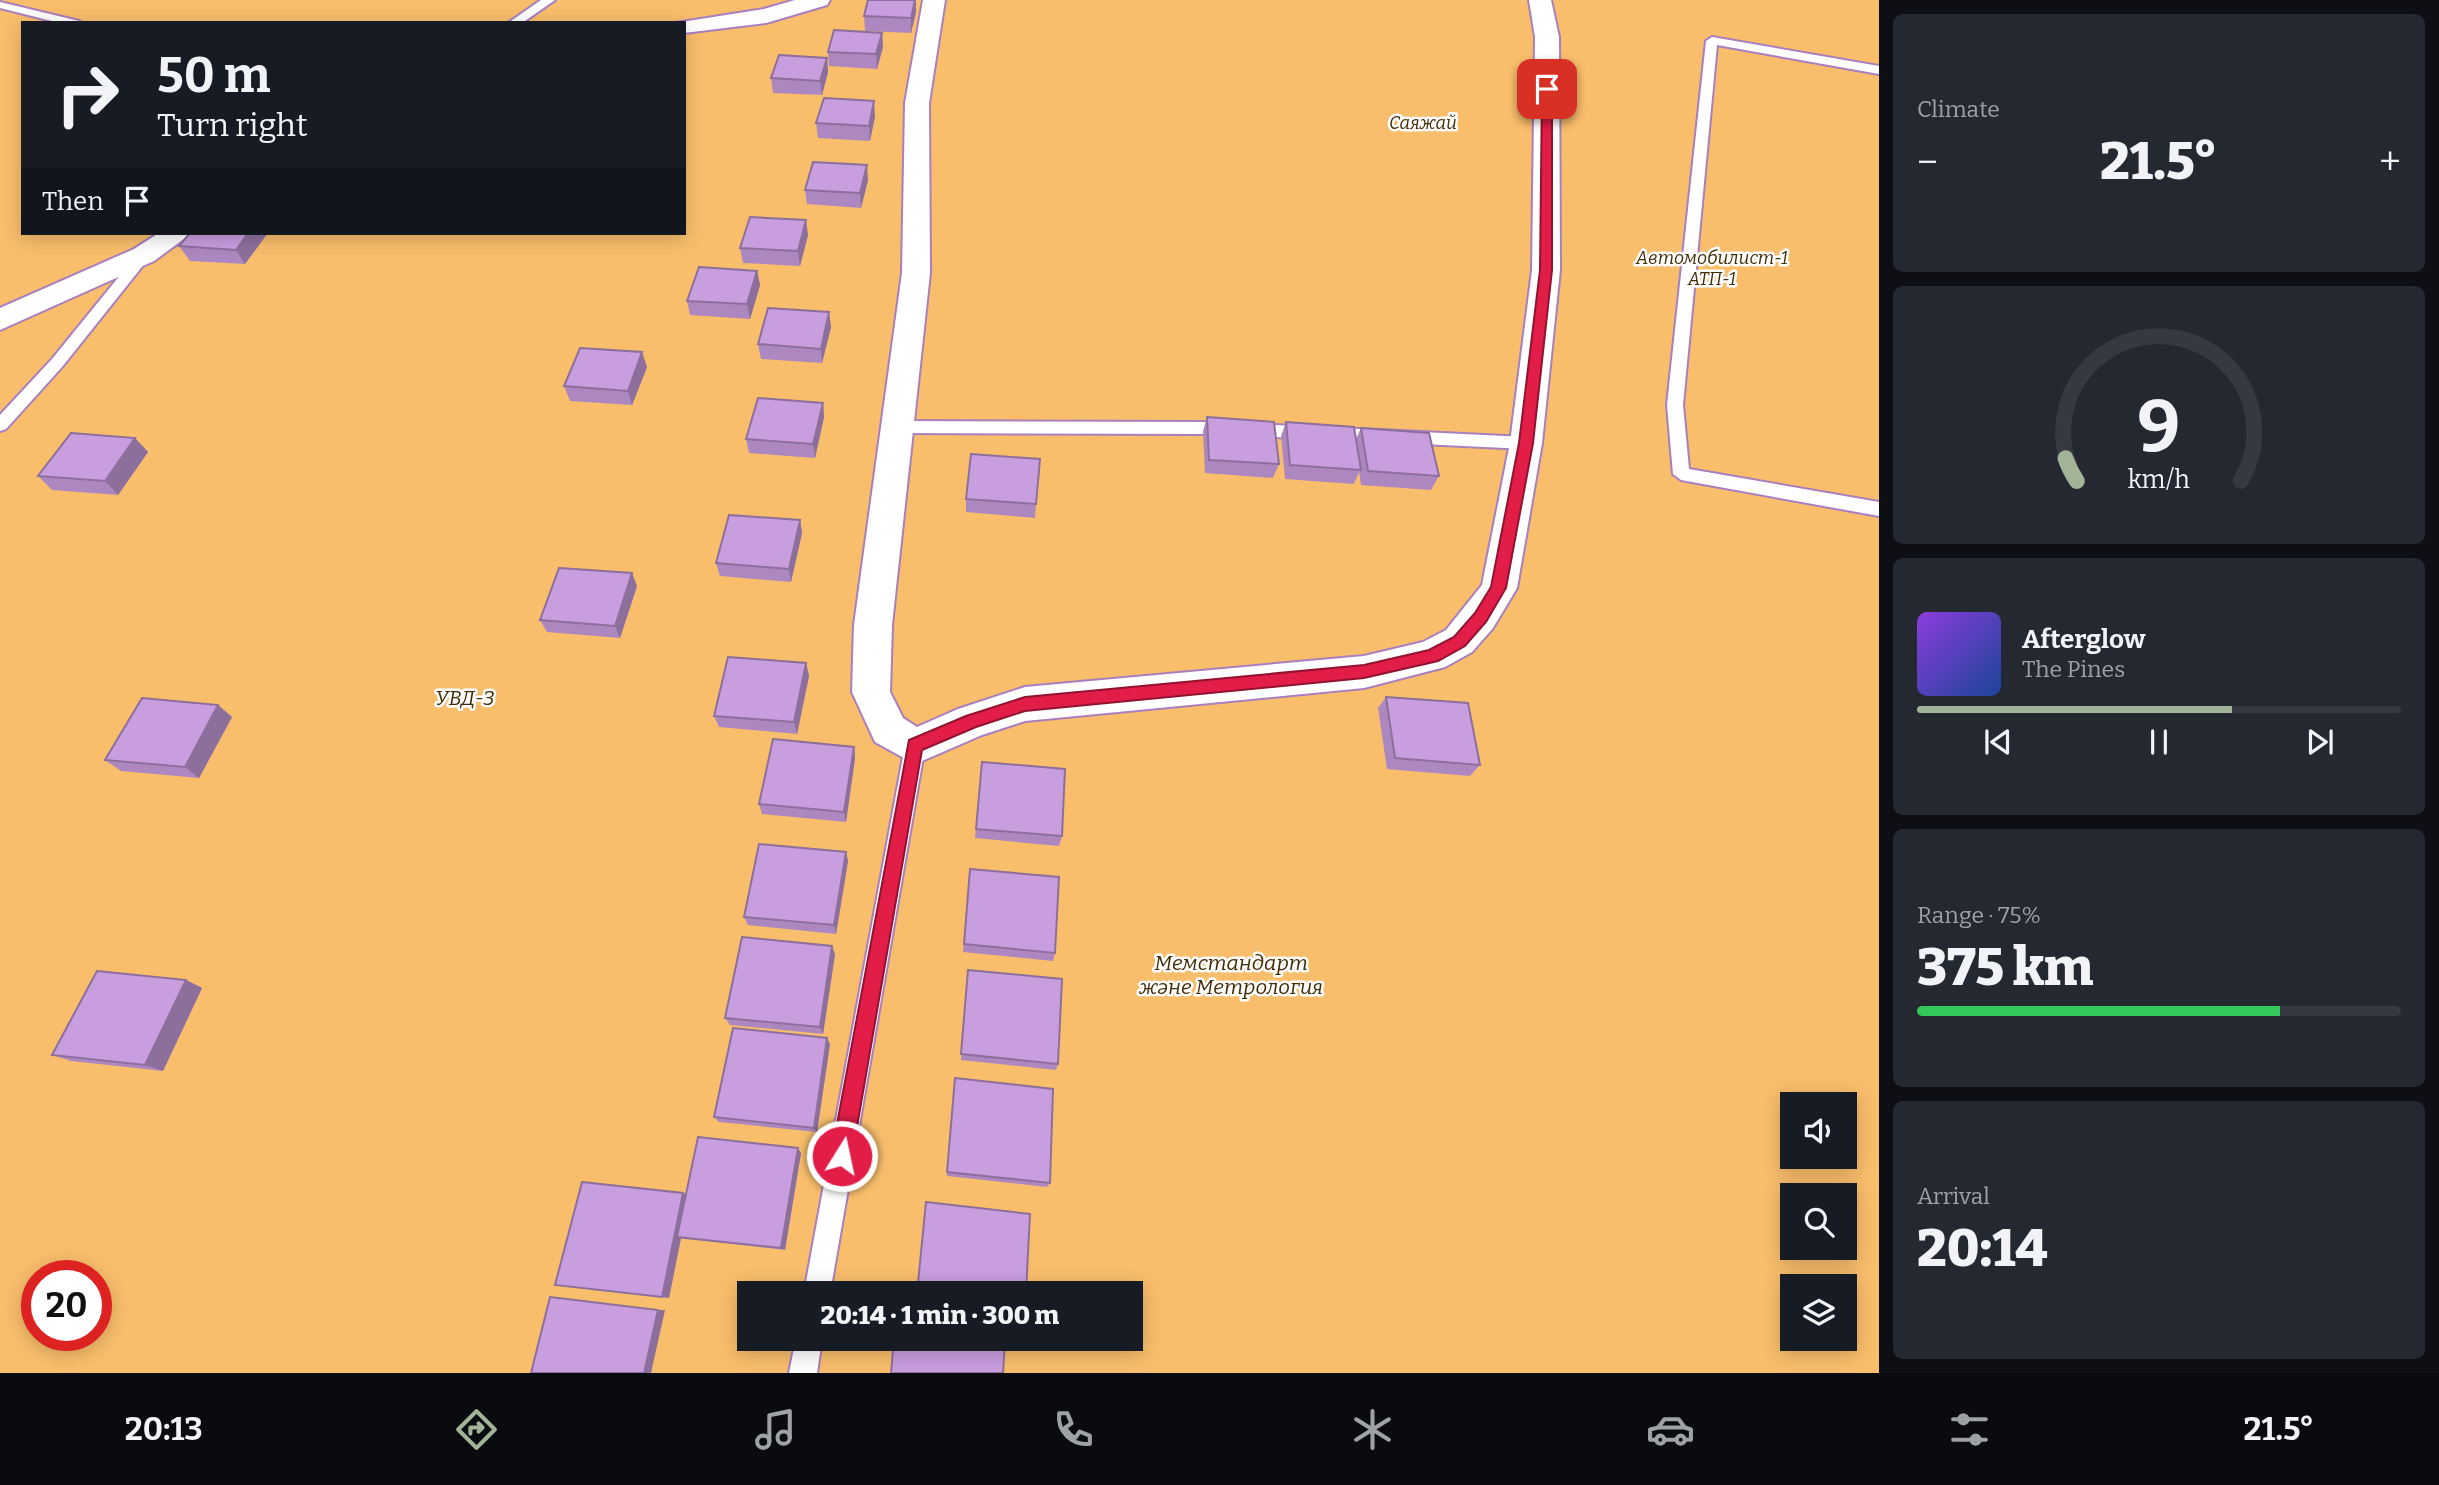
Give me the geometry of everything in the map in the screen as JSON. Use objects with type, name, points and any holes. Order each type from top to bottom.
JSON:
[{"type":"street","points":[[686,26],[766,16],[819,0]]},
{"type":"street","points":[[934,0],[917,103],[916,273],[873,625],[871,692],[889,730],[915,746],[972,721],[1025,704],[1364,672],[1433,656],[1459,641],[1480,617],[1499,588],[1526,443],[1546,270],[1547,37],[1540,0]]},
{"type":"street","points":[[0,320],[144,256],[175,235]]},
{"type":"lane","points":[[517,21],[549,0]]},
{"type":"lane","points":[[0,5],[67,21]]},
{"type":"lane","points":[[1879,70],[1712,41],[1675,405],[1681,474],[1879,509]]},
{"type":"lane","points":[[0,425],[57,363],[144,256]]},
{"type":"lane","points":[[898,427],[1211,428],[1526,443]]},
{"type":"lane","points":[[819,1281],[915,746]]},
{"type":"lane","points":[[803,1373],[807,1351]]},
{"type":"green space","points":[[0,0],[1879,0],[1879,1373],[0,1373]]},
{"type":"building","points":[[868,0],[915,0],[911,18],[864,16]]},
{"type":"building","points":[[834,30],[882,33],[876,54],[828,52]]},
{"type":"building","points":[[779,55],[827,58],[820,81],[771,78]]},
{"type":"building","points":[[824,98],[874,101],[869,126],[816,123]]},
{"type":"building","points":[[813,162],[867,165],[860,193],[805,190]]},
{"type":"building","points":[[750,217],[806,220],[798,251],[740,248]]},
{"type":"building","points":[[188,235],[247,235],[236,250],[179,246]]},
{"type":"building","points":[[699,267],[757,271],[747,304],[687,301]]},
{"type":"building","points":[[768,308],[829,312],[821,349],[758,344]]},
{"type":"building","points":[[580,348],[642,352],[628,391],[564,386]]},
{"type":"building","points":[[758,398],[823,403],[813,444],[746,439]]},
{"type":"building","points":[[1207,417],[1274,422],[1279,464],[1209,460]]},
{"type":"building","points":[[1286,422],[1354,427],[1361,470],[1290,465]]},
{"type":"building","points":[[1361,428],[1429,433],[1439,476],[1368,471]]},
{"type":"building","points":[[71,433],[135,438],[105,481],[38,476]]},
{"type":"building","points":[[971,454],[1040,459],[1036,504],[966,499]]},
{"type":"building","points":[[729,515],[800,520],[789,569],[716,563]]},
{"type":"building","points":[[559,568],[632,573],[615,626],[540,620]]},
{"type":"building","points":[[728,657],[806,663],[794,722],[714,716]]},
{"type":"building","points":[[1386,697],[1468,703],[1480,765],[1395,758]]},
{"type":"building","points":[[142,698],[218,705],[185,767],[105,760]]},
{"type":"building","points":[[773,739],[854,747],[844,812],[759,804]]},
{"type":"building","points":[[982,762],[1065,769],[1062,836],[976,829]]},
{"type":"building","points":[[759,844],[846,852],[834,925],[744,917]]},
{"type":"building","points":[[970,869],[1059,877],[1055,953],[964,944]]},
{"type":"building","points":[[742,937],[832,946],[820,1027],[725,1018]]},
{"type":"building","points":[[968,970],[1062,979],[1058,1064],[961,1054]]},
{"type":"building","points":[[97,971],[186,980],[145,1065],[52,1055]]},
{"type":"building","points":[[733,1028],[827,1038],[814,1128],[714,1117]]},
{"type":"building","points":[[955,1078],[1053,1089],[1050,1183],[947,1172]]},
{"type":"building","points":[[698,1137],[798,1148],[781,1248],[677,1237]]},
{"type":"building","points":[[582,1182],[683,1193],[662,1297],[555,1285]]},
{"type":"building","points":[[926,1202],[1030,1214],[1027,1281],[918,1281]]},
{"type":"building","points":[[550,1297],[658,1310],[644,1373],[531,1373]]},
{"type":"building","points":[[893,1351],[1004,1351],[1003,1373],[891,1373]]},
{"type":"route","points":[[842,1156],[915,746],[972,721],[1025,704],[1282,682],[1364,672],[1433,656],[1459,641],[1480,617],[1499,588],[1526,443],[1546,270],[1547,89]]},
{"type":"park label","name":"Саяжай","points":[[1423,123]]},
{"type":"park label","name":"Автомобилист-1 АТП-1","points":[[1712,268]]},
{"type":"park label","name":"УВД-3","points":[[465,698]]},
{"type":"park label","name":"Мемстандарт және Метрология","points":[[1231,975]]}]
